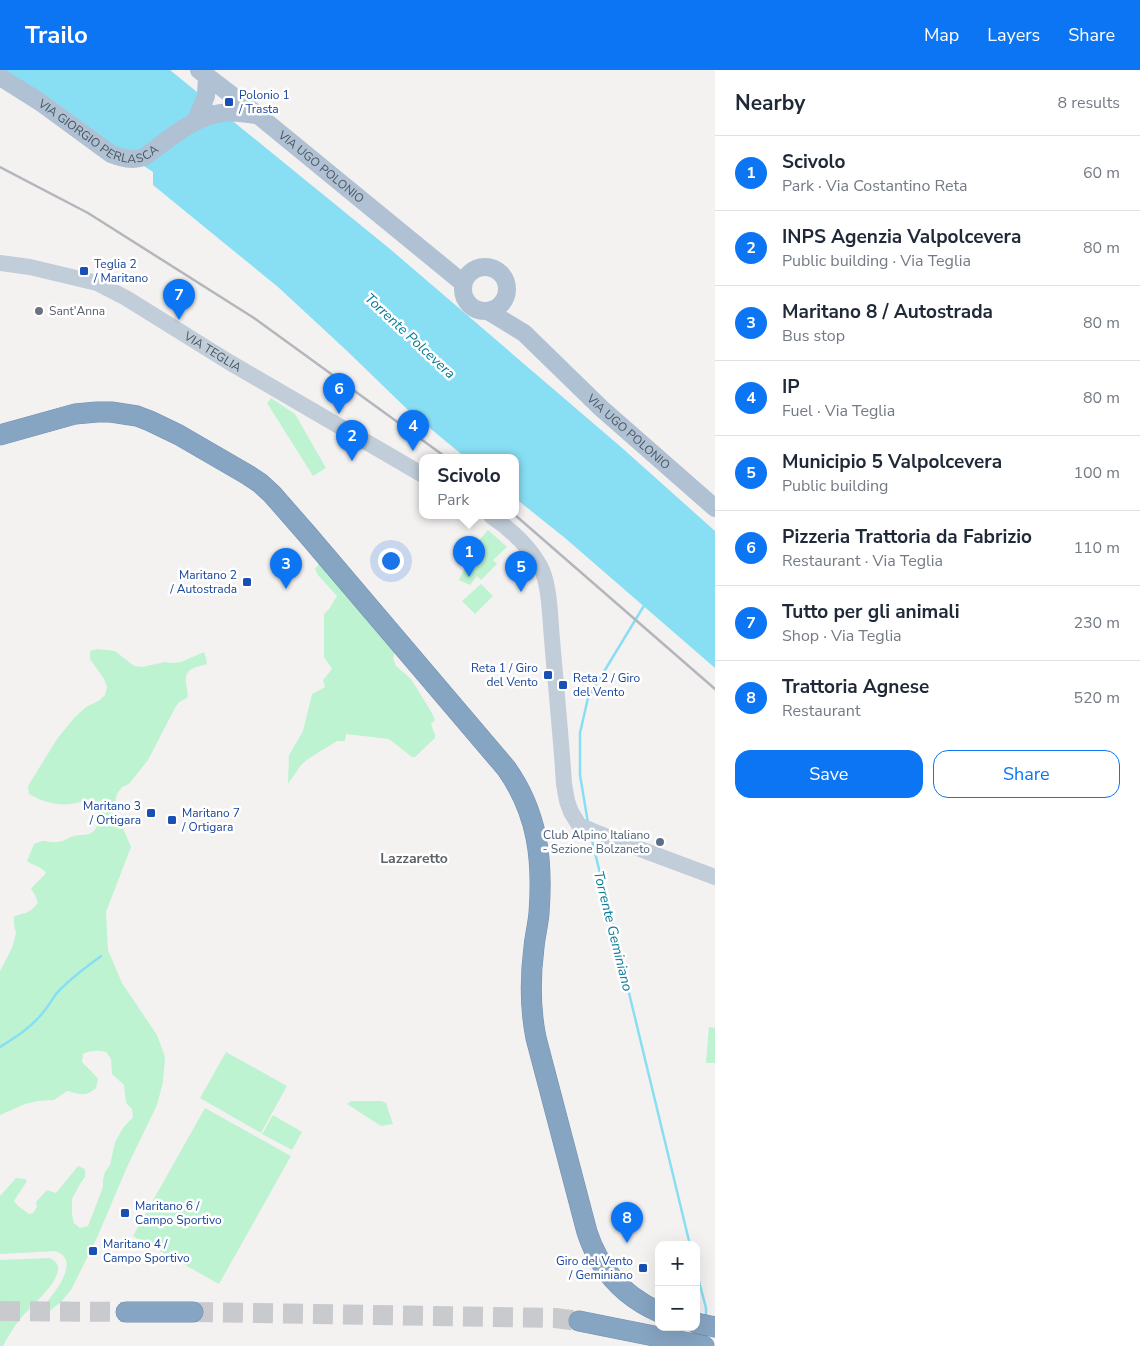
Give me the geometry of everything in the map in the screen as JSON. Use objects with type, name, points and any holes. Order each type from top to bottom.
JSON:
[{"type":"highway","points":[[0,435],[63,416],[86,412],[111,412],[137,416],[179,435],[254,479],[272,494],[330,560],[506,768],[524,796],[536,833],[540,872],[539,914],[530,998],[532,1018],[587,1232],[603,1267],[630,1294],[655,1310]]},
{"type":"highway","points":[[126,1312],[193,1312]]},
{"type":"highway","points":[[579,1321],[704,1346]]},
{"type":"highway","points":[[700,1324],[715,1327]]},
{"type":"main road","name":"VIA GIORGIO PERLASCA","points":[[0,77],[40,102],[111,154],[122,158],[136,160],[144,157],[196,120],[222,112],[258,116]]},
{"type":"main road","name":"VIA UGO POLONIO","points":[[205,77],[258,116],[441,266],[467,277]]},
{"type":"main road","points":[[196,120],[206,96],[205,77]]},
{"type":"main road","name":"VIA TEGLIA","points":[[0,263],[35,268],[104,286],[229,362],[419,473]]},
{"type":"main road","name":"VIA UGO POLONIO","points":[[524,333],[505,297],[507,290],[503,276],[492,267],[477,267],[467,277],[462,290],[468,304],[474,308],[488,311],[524,333],[601,408],[715,508]]},
{"type":"main road","points":[[488,311],[501,304],[505,297]]},
{"type":"main road","points":[[495,519],[523,544],[542,569],[545,578],[567,801],[577,824],[715,877]]},
{"type":"green space","points":[[271,398],[295,414],[326,468],[313,476],[267,403]]},
{"type":"green space","points":[[488,530],[507,547],[493,560],[497,564],[481,580],[477,576],[470,585],[459,580],[465,568],[460,563]]},
{"type":"green space","points":[[322,560],[396,650],[393,658],[396,666],[411,679],[432,713],[435,720],[431,724],[435,738],[415,757],[412,757],[389,739],[346,734],[345,741],[337,741],[301,765],[288,784],[289,755],[303,731],[312,694],[325,687],[323,680],[332,669],[324,657],[324,614],[337,596],[315,569]]},
{"type":"green space","points":[[481,584],[493,596],[475,614],[462,601]]},
{"type":"green space","points":[[98,649],[115,651],[134,666],[142,667],[165,662],[181,662],[204,652],[207,664],[196,667],[187,673],[187,698],[179,702],[148,760],[129,784],[122,787],[117,794],[115,802],[115,810],[131,847],[106,912],[108,950],[122,983],[157,1035],[165,1057],[163,1082],[157,1105],[127,1167],[96,1240],[71,1290],[61,1302],[43,1316],[38,1313],[62,1280],[67,1263],[63,1256],[55,1251],[0,1254],[0,1196],[16,1178],[25,1179],[27,1181],[14,1201],[29,1214],[33,1213],[37,1207],[36,1202],[47,1190],[56,1193],[78,1166],[85,1169],[85,1177],[72,1199],[72,1215],[74,1223],[80,1228],[88,1226],[103,1187],[103,1179],[110,1165],[115,1142],[123,1128],[133,1117],[132,1109],[126,1103],[124,1085],[112,1074],[111,1059],[106,1052],[97,1051],[83,1054],[82,1062],[98,1079],[96,1088],[92,1091],[82,1094],[67,1091],[54,1100],[25,1104],[0,1115],[0,971],[12,948],[16,933],[14,917],[29,912],[38,903],[31,889],[46,873],[27,861],[34,844],[43,841],[59,842],[73,836],[89,834],[96,828],[98,820],[98,804],[92,798],[70,804],[52,803],[29,794],[28,786],[57,739],[74,718],[86,707],[100,700],[105,695],[107,687],[104,679],[90,659],[90,651]]},
{"type":"green space","points":[[709,1027],[715,1028],[715,1063],[706,1063]]},
{"type":"green space","points":[[226,1052],[287,1086],[261,1133],[200,1098]]},
{"type":"green space","points":[[351,1101],[381,1101],[386,1103],[393,1124],[381,1126],[347,1104]]},
{"type":"green space","points":[[205,1108],[291,1156],[219,1284],[133,1236]]},
{"type":"green space","points":[[273,1115],[302,1132],[292,1150],[262,1134]]},
{"type":"green space","points":[[50,1258],[58,1266],[56,1277],[17,1323],[3,1346],[0,1346],[0,1260]]},
{"type":"water","name":"Torrente Polcevera","points":[[3,70],[170,70],[390,249],[621,447],[715,531],[715,668],[565,538],[519,501],[519,454],[461,454],[408,410],[278,287],[153,185],[153,172],[113,146],[59,105]]},
{"type":"waterway","name":"Torrente Geminiano","points":[[588,823],[580,775],[580,733],[588,698],[645,604]]},
{"type":"waterway","name":"Torrente Geminiano","points":[[591,836],[689,1241]]},
{"type":"waterway","points":[[0,1047],[31,1025],[61,989],[101,956]]},
{"type":"waterway","name":"Torrente Geminiano","points":[[700,1285],[706,1308],[706,1317]]},
{"type":"tunnel","points":[[0,1311],[126,1312]]},
{"type":"tunnel","points":[[193,1312],[555,1318],[579,1321]]},
{"type":"railway","points":[[0,167],[88,213],[254,318],[441,454]]},
{"type":"railway","points":[[519,518],[715,689]]},
{"type":"place","name":"Polonio 1 / Trasta","points":[[229,102]]},
{"type":"place","name":"Teglia 2 / Maritano","points":[[84,271]]},
{"type":"place","name":"Sant'Anna","points":[[39,311]]},
{"type":"place","name":"Tutto per gli animali","points":[[179,320]]},
{"type":"place","name":"Pizzeria Trattoria da Fabrizio","points":[[339,414]]},
{"type":"place","name":"IP","points":[[413,451]]},
{"type":"place","name":"INPS Agenzia Valpolcevera","points":[[352,461]]},
{"type":"place","name":"Scivolo","points":[[469,577]]},
{"type":"place","name":"Maritano 2 / Autostrada","points":[[247,582]]},
{"type":"place","name":"Maritano 8 / Autostrada","points":[[286,589]]},
{"type":"place","name":"Municipio 5 Valpolcevera","points":[[521,592]]},
{"type":"place","name":"Reta 1 / Giro del Vento","points":[[548,675]]},
{"type":"place","name":"Reta 2 / Giro del Vento","points":[[563,685]]},
{"type":"place","name":"Maritano 3 / Ortigara","points":[[151,813]]},
{"type":"place","name":"Maritano 7 / Ortigara","points":[[172,820]]},
{"type":"place","name":"Club Alpino Italiano - Sezione Bolzaneto","points":[[660,842]]},
{"type":"place","name":"Maritano 6 / Campo Sportivo","points":[[125,1213]]},
{"type":"place","name":"Trattoria Agnese","points":[[627,1243]]},
{"type":"place","name":"Maritano 4 / Campo Sportivo","points":[[93,1251]]},
{"type":"place","name":"Giro del Vento / Geminiano","points":[[643,1268]]},
{"type":"district","name":"Lazzaretto","points":[[414,858]]}]
